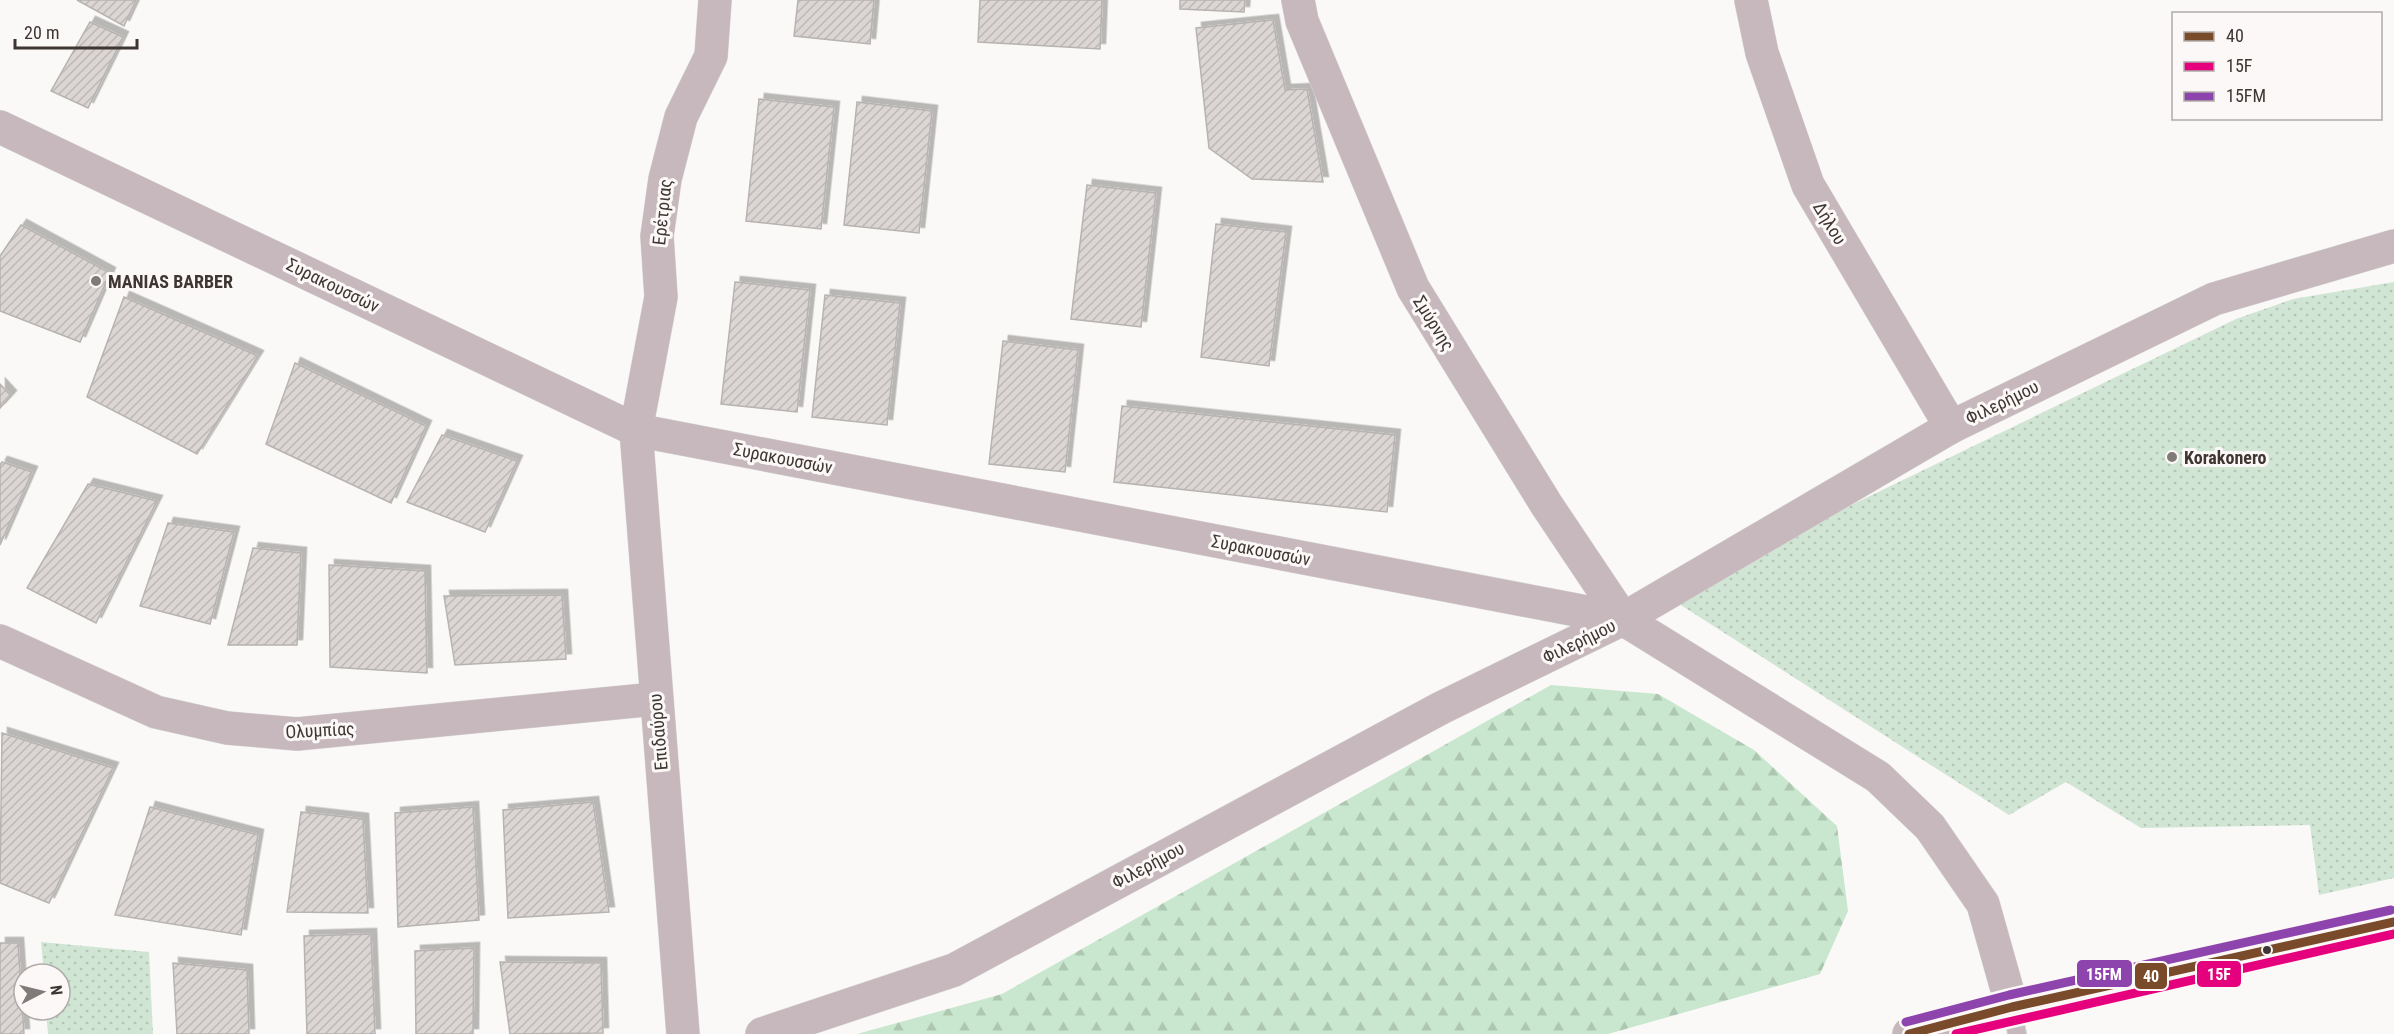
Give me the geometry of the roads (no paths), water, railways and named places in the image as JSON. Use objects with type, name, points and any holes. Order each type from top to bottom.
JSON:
[{"type":"main road","points":[[1909,1034],[2014,1021],[2394,922]]},
{"type":"street","name":"Ερέτριας","points":[[636,430],[661,297],[657,236],[665,179],[681,117],[711,56],[715,0]]},
{"type":"street","name":"Σμύρνης","points":[[1298,0],[1302,21],[1413,288],[1546,504],[1623,619]]},
{"type":"street","name":"Δήλου","points":[[1751,0],[1761,53],[1808,185],[1951,427]]},
{"type":"street","name":"Συρακουσσών","points":[[0,126],[636,430],[1623,619]]},
{"type":"street","name":"Φιλερήμου","points":[[762,1034],[954,970],[1441,708],[1623,619],[1951,427],[2214,299],[2394,246]]},
{"type":"street","name":"Επιδαύρου","points":[[636,430],[655,699],[683,1034]]},
{"type":"street","points":[[1623,619],[1878,777],[1930,827],[1983,904],[2014,1021]]},
{"type":"street","name":"Ολυμπίας","points":[[0,641],[156,712],[227,728],[297,734],[655,699]]},
{"type":"place","name":"MANIAS BARBER","points":[[96,281]]},
{"type":"place","name":"Korakonero","points":[[2172,457]]}]
